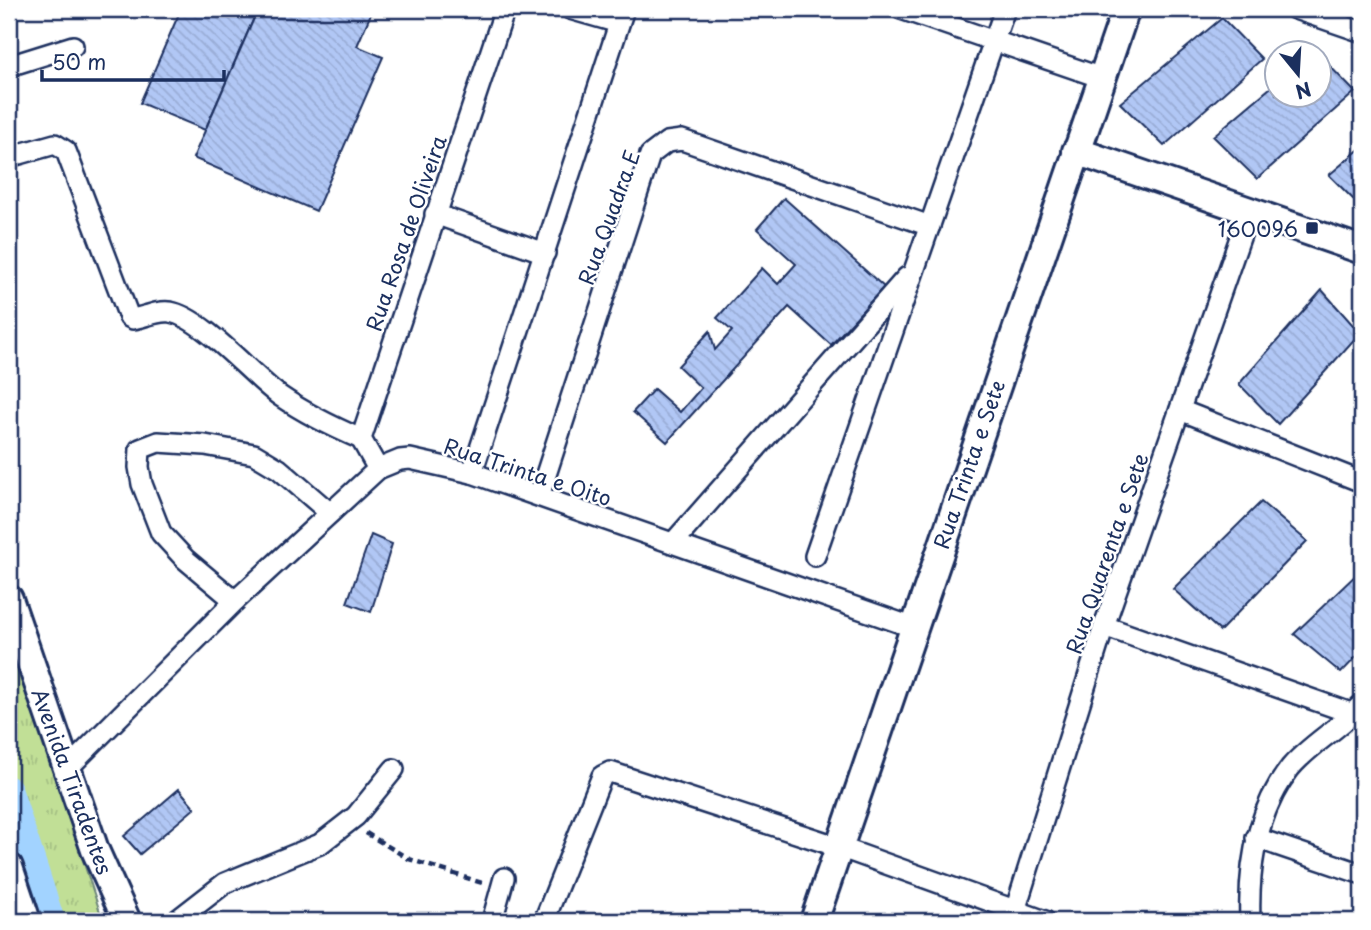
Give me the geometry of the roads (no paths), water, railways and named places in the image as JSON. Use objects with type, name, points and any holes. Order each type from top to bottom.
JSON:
[{"type":"street","name":"Rua Rosa de Oliveira","points":[[361,439],[505,9]]},
{"type":"street","points":[[472,473],[621,16],[570,9]]},
{"type":"street","points":[[902,9],[1102,78]]},
{"type":"street","points":[[815,556],[1005,9]]},
{"type":"street","name":"Rua Trinta e Sete","points":[[814,921],[912,627],[1126,9]]},
{"type":"street","points":[[1295,9],[1362,32]]},
{"type":"street","points":[[9,66],[73,46]]},
{"type":"street","name":"Rua Quadra E","points":[[539,496],[650,155],[657,147],[682,140],[930,226]]},
{"type":"street","points":[[9,157],[55,144],[66,151],[123,308],[133,319],[170,312],[182,316],[228,349],[278,395],[325,423],[361,439],[378,469]]},
{"type":"street","points":[[1076,151],[1362,250]]},
{"type":"street","name":"Rua Quarenta e Sete","points":[[1015,911],[1104,626],[1249,212]]},
{"type":"street","points":[[435,214],[545,253]]},
{"type":"street","points":[[673,543],[914,268]]},
{"type":"street","points":[[1180,410],[1362,482]]},
{"type":"street","points":[[235,601],[185,559],[160,533],[142,484],[140,449],[158,442],[205,444],[254,453],[279,469],[330,513]]},
{"type":"street","name":"Rua Trinta e Oito","points":[[67,769],[235,601],[378,469],[400,460],[410,459],[472,473],[912,627]]},
{"type":"street","name":"Avenida Tiradentes","points":[[9,599],[95,850],[127,921]]},
{"type":"street","points":[[1104,626],[1359,712]]},
{"type":"street","points":[[1250,921],[1249,882],[1256,838],[1272,799],[1291,767],[1359,712]]},
{"type":"street","points":[[176,921],[225,883],[299,855],[320,844],[346,824],[394,769]]},
{"type":"street","points":[[544,921],[606,772],[839,847],[1045,921]]},
{"type":"street","points":[[1256,838],[1362,874]]},
{"type":"street","points":[[9,867],[27,921]]},
{"type":"street","points":[[492,921],[502,883]]},
{"type":"waterway","points":[[9,789],[52,921]]},
{"type":"place","name":"160096","points":[[1312,228]]}]
